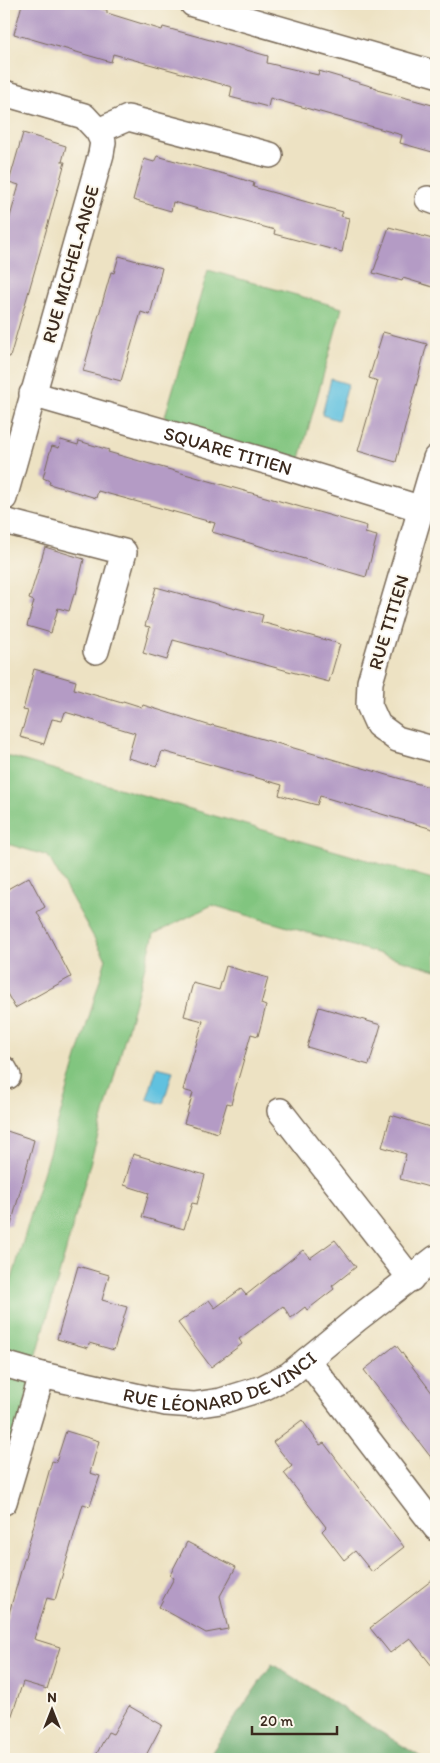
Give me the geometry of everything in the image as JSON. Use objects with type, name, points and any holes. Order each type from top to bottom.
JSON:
[{"type":"street","points":[[193,4],[436,74]]},
{"type":"street","points":[[4,93],[84,116],[98,131],[128,118],[270,155]]},
{"type":"street","name":"RUE MICHEL-ANGE","points":[[4,498],[8,462],[32,394],[101,154],[103,142],[98,131]]},
{"type":"street","name":"SQUARE TITIEN","points":[[32,394],[276,464],[422,509]]},
{"type":"street","name":"RUE TITIEN","points":[[436,458],[370,682],[369,705],[378,725],[397,739],[436,750]]},
{"type":"street","points":[[4,521],[124,552],[96,651]]},
{"type":"street","points":[[280,1111],[411,1279]]},
{"type":"street","name":"RUE LÉONARD DE VINCI","points":[[4,1364],[42,1375],[166,1403],[194,1405],[220,1401],[263,1388],[289,1375],[436,1258]]},
{"type":"street","points":[[307,1360],[436,1528]]},
{"type":"street","points":[[4,1502],[42,1375]]},
{"type":"green space","points":[[208,270],[342,308],[299,462],[163,423]]},
{"type":"green space","points":[[4,755],[436,880],[436,970],[212,905],[154,934],[32,1372],[4,1502],[4,1306],[106,959],[48,856],[4,843]]},
{"type":"green space","points":[[272,1664],[424,1759],[207,1759]]},
{"type":"water","points":[[331,379],[348,384],[338,420],[322,415]]},
{"type":"water","points":[[157,1067],[173,1071],[163,1104],[147,1099]]},
{"type":"building","points":[[22,4],[85,4],[162,30],[163,27],[268,56],[267,63],[318,75],[319,71],[377,88],[377,90],[436,106],[436,153],[400,143],[402,135],[270,98],[268,107],[230,97],[232,87],[113,54],[111,62],[14,34]]},
{"type":"building","points":[[23,133],[66,146],[62,162],[65,162],[10,357],[4,356],[4,238],[19,185],[9,182]]},
{"type":"building","points":[[157,156],[235,177],[254,183],[253,187],[343,212],[341,216],[349,218],[342,252],[274,234],[275,230],[173,202],[171,211],[133,200],[144,159],[154,162]]},
{"type":"building","points":[[389,227],[436,240],[436,288],[403,278],[402,281],[373,273]]},
{"type":"building","points":[[119,256],[162,268],[150,315],[141,312],[121,381],[83,371],[111,272],[114,273]]},
{"type":"building","points":[[383,332],[427,344],[396,462],[358,451],[378,381],[369,378]]},
{"type":"building","points":[[61,440],[78,445],[79,441],[109,450],[108,452],[367,526],[365,533],[377,536],[366,577],[212,532],[215,523],[98,491],[96,498],[49,484],[50,481],[43,478],[49,455],[52,446],[59,448]]},
{"type":"building","points":[[45,547],[84,559],[76,594],[74,594],[69,611],[58,608],[51,633],[27,626],[34,601],[29,599]]},
{"type":"building","points":[[156,587],[263,615],[261,622],[340,644],[329,682],[173,640],[167,660],[143,653],[150,627],[145,626]]},
{"type":"building","points":[[34,669],[76,681],[74,689],[122,703],[123,701],[142,707],[143,705],[436,789],[436,830],[320,796],[317,805],[279,795],[282,785],[162,751],[157,766],[128,758],[135,733],[65,712],[62,721],[52,719],[44,744],[20,737],[28,711],[23,710]]},
{"type":"building","points":[[29,877],[45,907],[37,912],[71,977],[15,1008],[4,988],[4,891]]},
{"type":"building","points":[[226,966],[268,978],[261,1004],[266,1006],[258,1036],[251,1034],[231,1104],[227,1103],[218,1133],[184,1123],[193,1093],[183,1090],[203,1021],[184,1016],[193,983],[219,990]]},
{"type":"building","points":[[319,1007],[381,1025],[369,1065],[307,1047]]},
{"type":"building","points":[[391,1115],[436,1129],[436,1189],[400,1179],[406,1154],[382,1147]]},
{"type":"building","points":[[4,1130],[34,1140],[11,1225],[4,1224]]},
{"type":"building","points":[[133,1154],[205,1175],[197,1204],[192,1203],[184,1229],[142,1217],[149,1193],[124,1185]]},
{"type":"building","points":[[335,1240],[356,1267],[332,1286],[334,1289],[307,1310],[305,1307],[291,1318],[283,1306],[239,1339],[242,1344],[211,1367],[178,1323],[209,1300],[215,1308],[241,1289],[246,1295],[303,1250],[310,1258]]},
{"type":"building","points":[[78,1266],[109,1275],[102,1300],[127,1307],[114,1350],[89,1343],[88,1348],[57,1339]]},
{"type":"building","points":[[396,1345],[436,1398],[436,1464],[364,1370]]},
{"type":"building","points":[[302,1420],[320,1445],[324,1443],[404,1547],[372,1572],[355,1551],[344,1560],[322,1531],[326,1527],[284,1473],[292,1466],[273,1442]]},
{"type":"building","points":[[66,1431],[99,1441],[90,1473],[100,1476],[90,1506],[83,1504],[55,1600],[47,1598],[34,1639],[60,1647],[47,1689],[23,1682],[8,1727],[4,1726],[4,1631],[52,1461],[56,1462]]},
{"type":"building","points":[[187,1542],[236,1567],[220,1596],[228,1629],[206,1633],[159,1607],[174,1578],[170,1575]]},
{"type":"building","points":[[436,1577],[436,1671],[410,1638],[390,1653],[370,1628]]},
{"type":"building","points":[[129,1706],[162,1725],[144,1759],[94,1759],[108,1732],[113,1734]]}]
